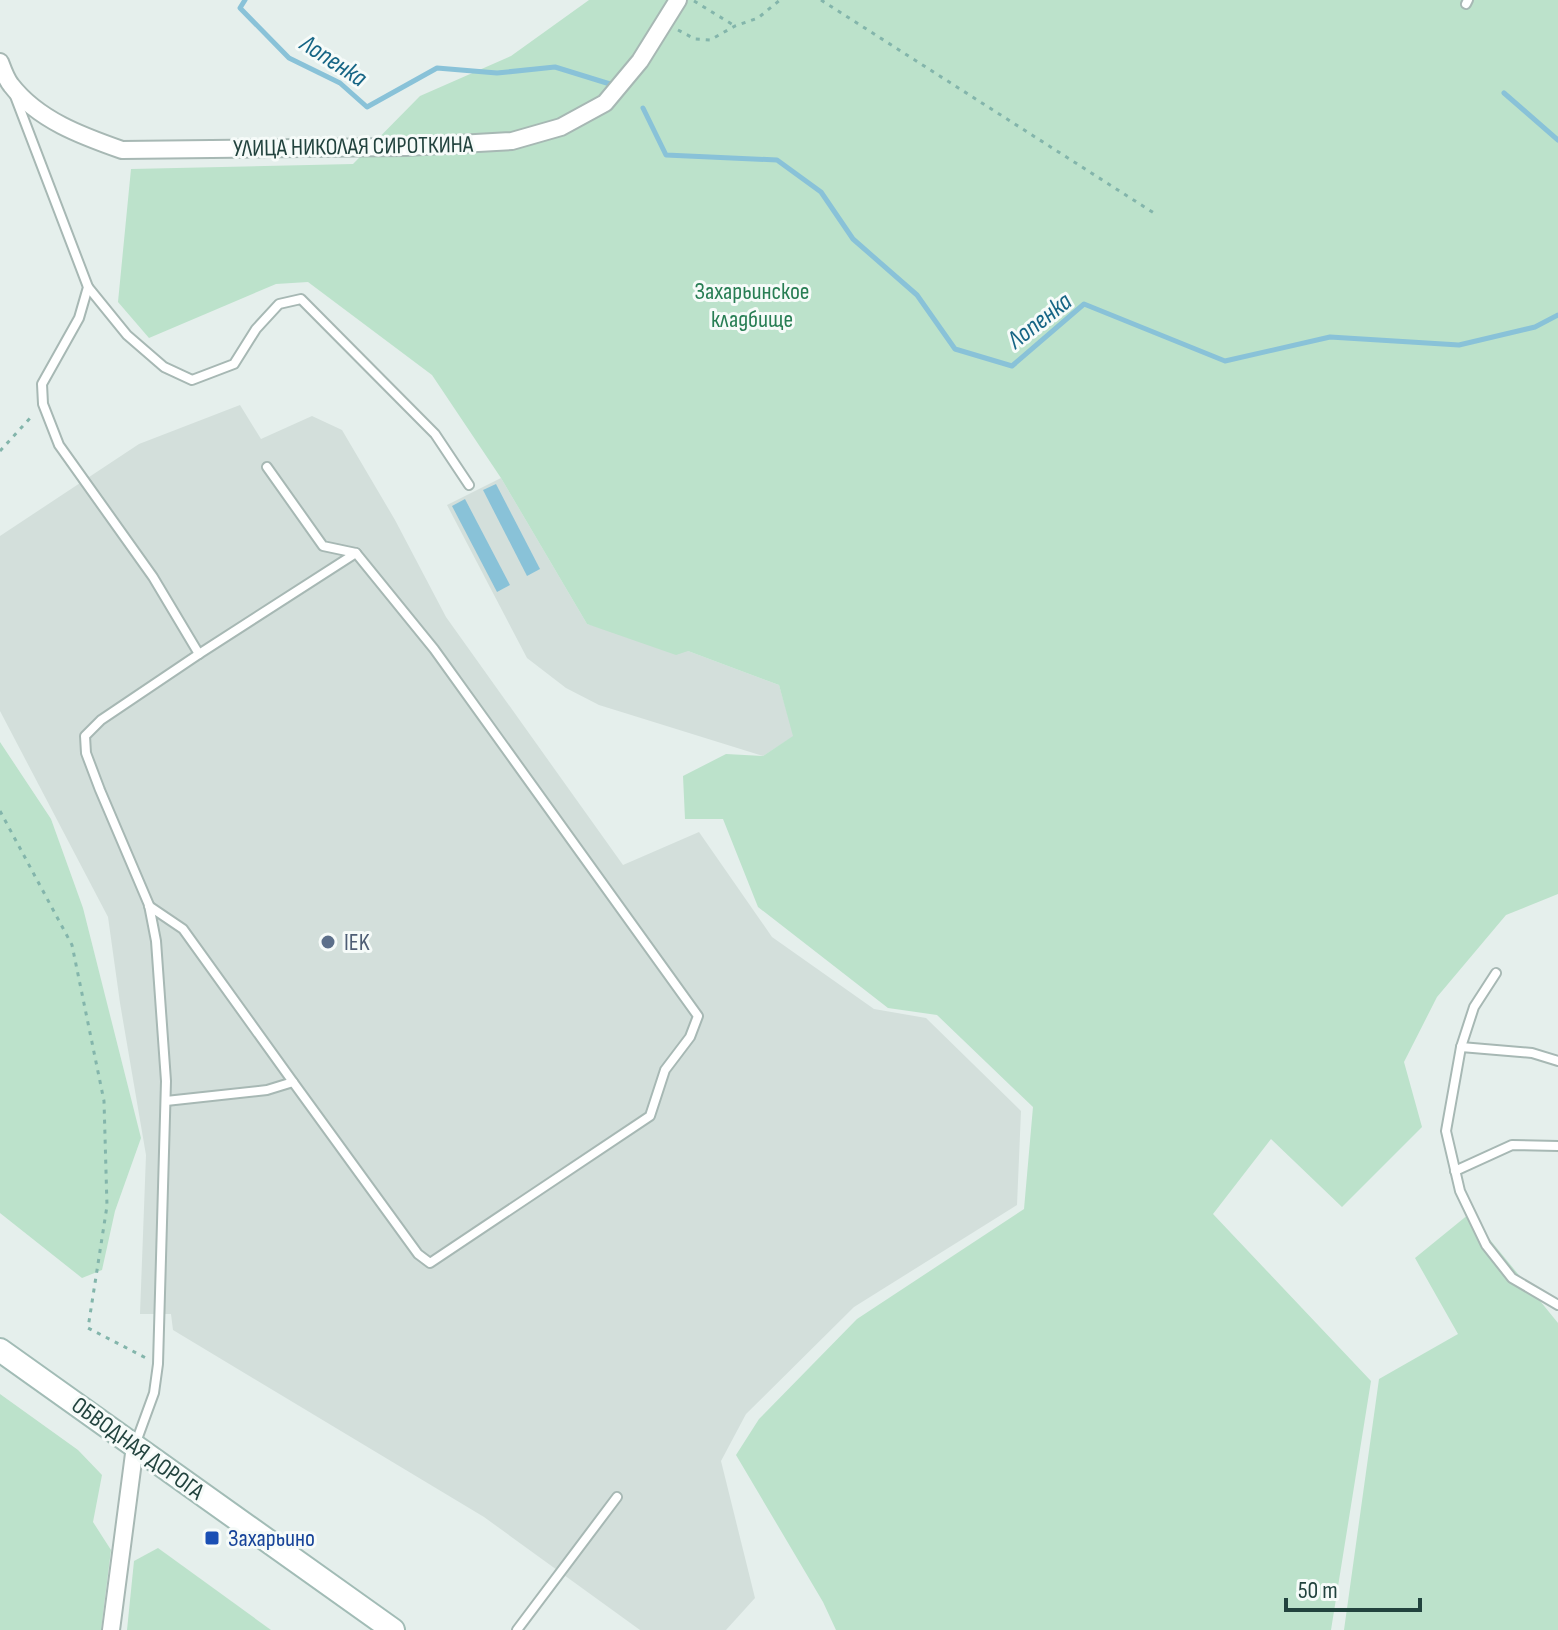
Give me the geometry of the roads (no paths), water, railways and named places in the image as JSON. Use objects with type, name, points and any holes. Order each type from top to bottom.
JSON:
[{"type":"main road","name":"ОБВОДНАЯ ДОРОГА","points":[[0,1350],[393,1630]]},
{"type":"street","name":"УЛИЦА НИКОЛАЯ СИРОТКИНА","points":[[0,62],[10,84],[37,111],[79,135],[122,150],[406,147],[512,141],[561,127],[605,103],[640,61],[678,0]]},
{"type":"street","points":[[111,1630],[135,1446]]},
{"type":"lane","points":[[10,84],[88,287],[127,335],[164,367],[192,380],[234,364],[256,329],[279,304],[301,299],[435,434],[469,485]]},
{"type":"lane","points":[[88,287],[79,318],[42,384],[43,404],[59,445],[153,577],[199,654]]},
{"type":"lane","points":[[149,905],[183,929],[418,1254],[430,1263],[650,1116],[665,1070],[690,1037],[698,1016],[434,649],[356,553],[323,546],[267,467]]},
{"type":"lane","points":[[135,1446],[154,1393],[158,1364],[166,1081],[156,941],[149,905],[100,790],[86,753],[85,736],[101,720],[356,553]]},
{"type":"lane","points":[[1496,973],[1474,1007],[1461,1047],[1446,1131],[1460,1191],[1486,1245],[1512,1278],[1558,1305]]},
{"type":"lane","points":[[1461,1047],[1532,1053],[1558,1061]]},
{"type":"lane","points":[[166,1101],[267,1090],[293,1082]]},
{"type":"lane","points":[[1455,1171],[1512,1145],[1558,1146]]},
{"type":"lane","points":[[517,1630],[617,1497]]},
{"type":"water","points":[[496,484],[540,569],[527,576],[483,490]]},
{"type":"water","points":[[465,499],[510,585],[497,592],[452,506]]},
{"type":"waterway","name":"Лопенка","points":[[245,0],[240,8],[289,58],[340,83],[367,107],[437,68],[497,73],[555,67],[610,84]]},
{"type":"waterway","points":[[1504,93],[1558,140]]},
{"type":"waterway","name":"Лопенка","points":[[643,108],[666,155],[777,160],[821,192],[853,239],[917,295],[955,349],[1012,366],[1084,304],[1225,361],[1330,337],[1459,345],[1535,327],[1558,315]]},
{"type":"place","name":"IEK","points":[[328,942]]},
{"type":"place","name":"Захарьино","points":[[212,1538]]},
{"type":"park label","name":"Захарьинское кладбище","points":[[752,305]]}]
